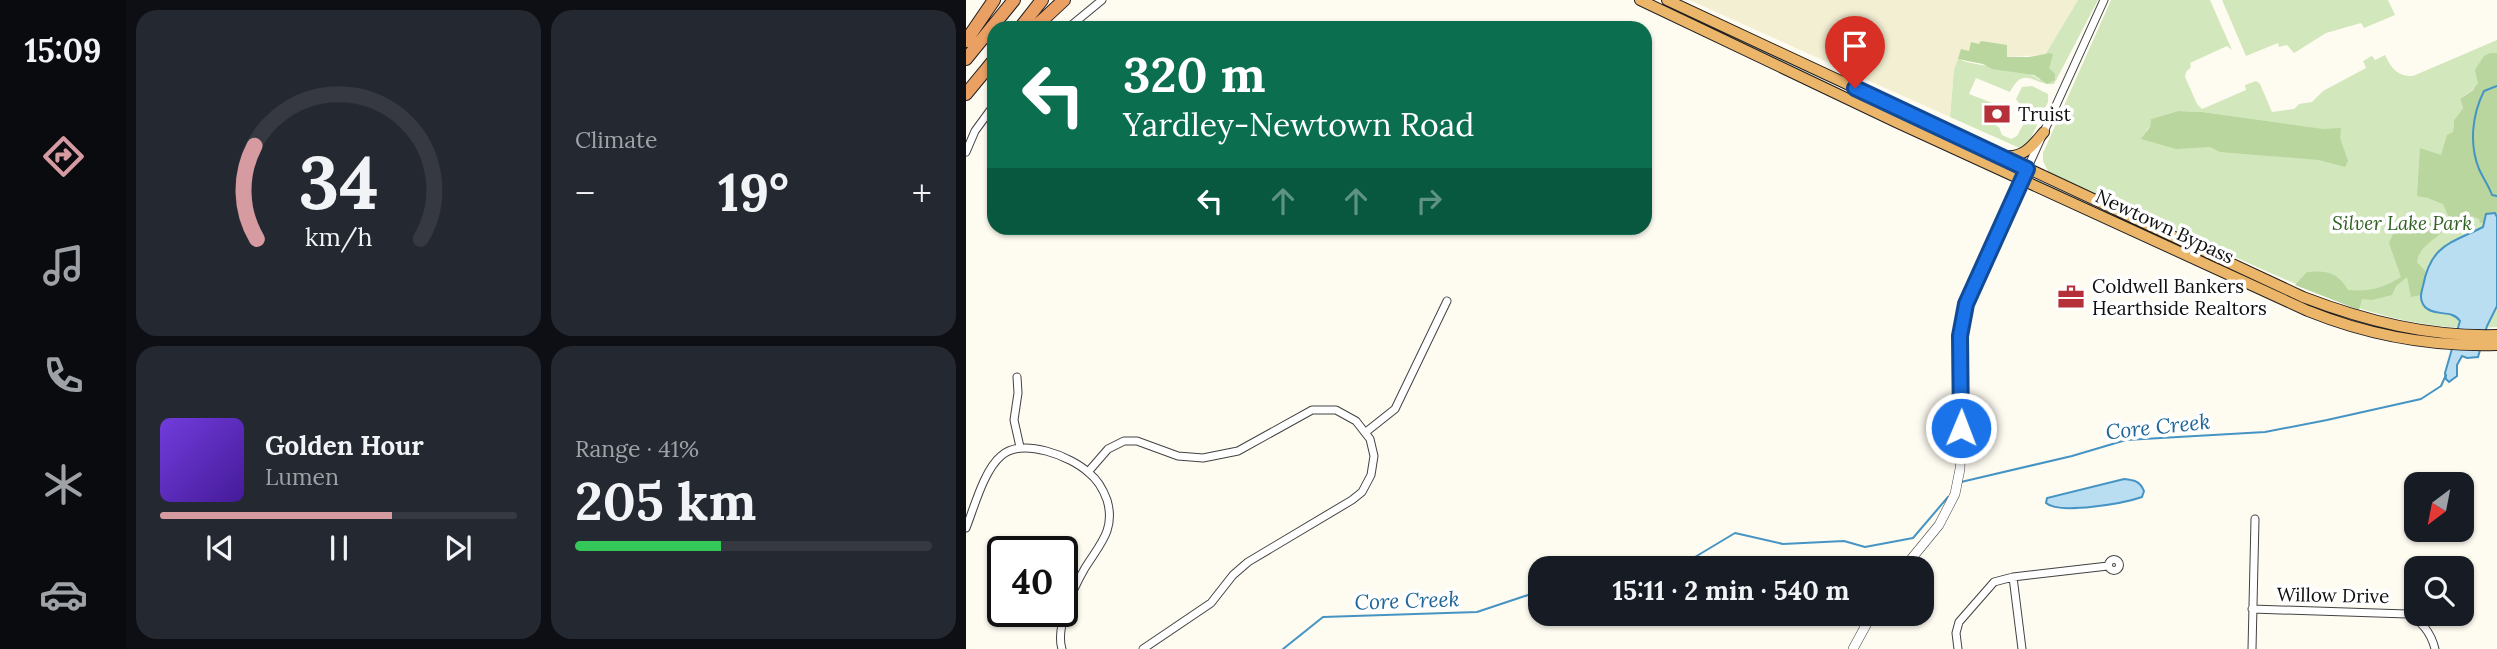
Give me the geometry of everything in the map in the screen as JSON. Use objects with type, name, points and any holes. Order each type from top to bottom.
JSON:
[{"type":"highway","points":[[966,41],[995,0]]},
{"type":"highway","points":[[997,21],[1014,0]]},
{"type":"highway","points":[[1026,21],[1042,0]]},
{"type":"highway","points":[[1042,21],[1065,0]]},
{"type":"highway","points":[[1640,0],[2025,174]]},
{"type":"highway","points":[[1667,0],[2001,156],[2025,174]]},
{"type":"highway","points":[[966,60],[987,34]]},
{"type":"highway","points":[[966,95],[987,69]]},
{"type":"highway","points":[[966,95],[987,75]]},
{"type":"highway","points":[[2001,156],[2023,154],[2044,132]]},
{"type":"highway","name":"Newtown Bypass","points":[[2025,174],[2303,297],[2373,321],[2495,340]]},
{"type":"highway","name":"Newtown Bypass","points":[[2025,174],[2333,321],[2391,337],[2438,344],[2495,340]]},
{"type":"street","points":[[1076,21],[1102,0]]},
{"type":"street","points":[[1914,556],[1940,525],[1958,482],[1962,407],[1962,322],[1971,291],[2104,0]]},
{"type":"street","points":[[966,152],[975,131],[987,115]]},
{"type":"street","points":[[1366,432],[1395,409],[1447,301]]},
{"type":"street","points":[[1017,377],[1018,393],[1014,420],[1020,447]]},
{"type":"street","points":[[1088,472],[1108,449],[1121,442],[1137,441],[1184,457],[1215,457],[1238,451],[1301,414],[1319,409],[1343,413],[1356,421],[1366,432],[1373,447],[1374,465],[1367,484],[1358,495],[1248,562],[1233,575],[1211,603],[1143,649]]},
{"type":"street","points":[[966,528],[993,465],[1007,452],[1020,447],[1043,450],[1088,472],[1099,483],[1106,497],[1108,526],[1102,545],[1085,568],[1064,616],[1060,638],[1062,649]]},
{"type":"street","name":"Willow Drive","points":[[2252,649],[2255,519]]},
{"type":"street","points":[[1958,649],[1956,633],[1959,622],[1994,582],[2013,577],[2108,566]]},
{"type":"street","points":[[2013,577],[2022,649]]},
{"type":"street","name":"Willow Drive","points":[[2252,608],[2407,614],[2425,628],[2435,649]]},
{"type":"street","points":[[1853,649],[1865,626]]},
{"type":"shaded area","points":[[1689,0],[2078,0],[2045,55],[2007,57],[1980,44],[1969,51],[1954,70],[1950,117]]},
{"type":"green space","points":[[2078,0],[2098,0],[2054,84],[2025,78],[2020,79],[2010,92],[1976,78],[1969,94],[1995,104],[1995,108],[1989,111],[1985,120],[1999,127],[2002,135],[2011,139],[2017,136],[2025,121],[2016,99],[2022,87],[2032,86],[2048,94],[2048,102],[2024,150],[1950,117],[1954,70],[1958,59],[2024,72],[2040,80],[2048,68],[2045,55]]},
{"type":"green space","name":"Silver Lake Park","points":[[2111,0],[2210,0],[2232,50],[2227,46],[2190,63],[2191,67],[2185,77],[2202,109],[2246,90],[2245,85],[2256,81],[2260,84],[2272,112],[2294,109],[2299,104],[2312,102],[2323,91],[2366,68],[2363,61],[2372,56],[2375,60],[2385,55],[2396,71],[2413,76],[2497,40],[2497,53],[2490,53],[2476,87],[2460,99],[2463,108],[2454,120],[2453,132],[2497,175],[2497,327],[2460,328],[2425,324],[2390,317],[2323,295],[2049,173],[2043,161],[2043,153]],"holes":[[[2178,111],[2203,112],[2320,129],[2146,131],[2150,127],[2151,119]]]},
{"type":"green space","points":[[2222,0],[2388,0],[2395,15],[2364,28],[2361,23],[2326,33],[2294,53],[2287,45],[2279,47],[2278,43],[2246,56]]},
{"type":"green space","points":[[1981,41],[2007,45],[2007,57],[2050,53],[2053,55],[2049,68],[2055,74],[2055,80],[2047,84],[2034,75],[1992,69],[1983,64],[1958,59],[1961,49],[1969,51],[1971,42],[1979,44]]},
{"type":"green space","points":[[2497,53],[2497,217],[2495,213],[2485,217],[2484,222],[2480,223],[2479,219],[2472,216],[2466,220],[2450,220],[2443,204],[2417,196],[2420,148],[2441,155],[2447,135],[2453,132],[2454,120],[2463,108],[2460,99],[2478,83],[2475,70],[2484,56]]},
{"type":"green space","points":[[2178,111],[2323,129],[2341,128],[2340,138],[2348,161],[2345,167],[2319,160],[2220,152],[2210,147],[2176,149],[2141,139],[2150,127],[2151,119]]},
{"type":"green space","points":[[2405,219],[2439,224],[2442,232],[2423,248],[2418,257],[2417,262],[2426,272],[2421,295],[2411,297],[2407,277],[2396,286],[2392,295],[2372,300],[2362,299],[2359,310],[2295,285],[2307,272],[2314,271],[2335,276],[2348,290],[2376,288],[2401,277],[2389,243],[2397,225]]},
{"type":"water","points":[[2495,213],[2497,306],[2487,326],[2478,357],[2462,356],[2457,365],[2457,376],[2449,382],[2445,373],[2460,321],[2453,315],[2434,312],[2425,307],[2421,294],[2426,272],[2443,247],[2483,227],[2486,214]]},
{"type":"water","points":[[2124,479],[2141,485],[2144,491],[2142,497],[2108,505],[2078,508],[2064,508],[2046,503],[2047,498]]},
{"type":"waterway","name":"Core Creek","points":[[2497,86],[2484,91],[2477,110],[2473,140],[2479,169],[2492,195],[2497,196]]},
{"type":"waterway","name":"Core Creek","points":[[1961,482],[2072,456],[2126,440],[2265,432],[2327,420],[2421,399],[2441,386],[2446,375]]},
{"type":"waterway","name":"Core Creek","points":[[1697,556],[1735,533],[1783,544],[1844,541],[1865,547],[1913,538],[1948,497]]},
{"type":"waterway","name":"Core Creek","points":[[1283,649],[1323,617],[1477,612],[1528,595]]},
{"type":"place","name":"Truist","points":[[1997,114]]},
{"type":"place","name":"Coldwell Bankers Hearthside Realtors","points":[[2071,297]]},
{"type":"route","points":[[1855,88],[2027,169],[1966,304],[1960,336],[1961,428]]}]
